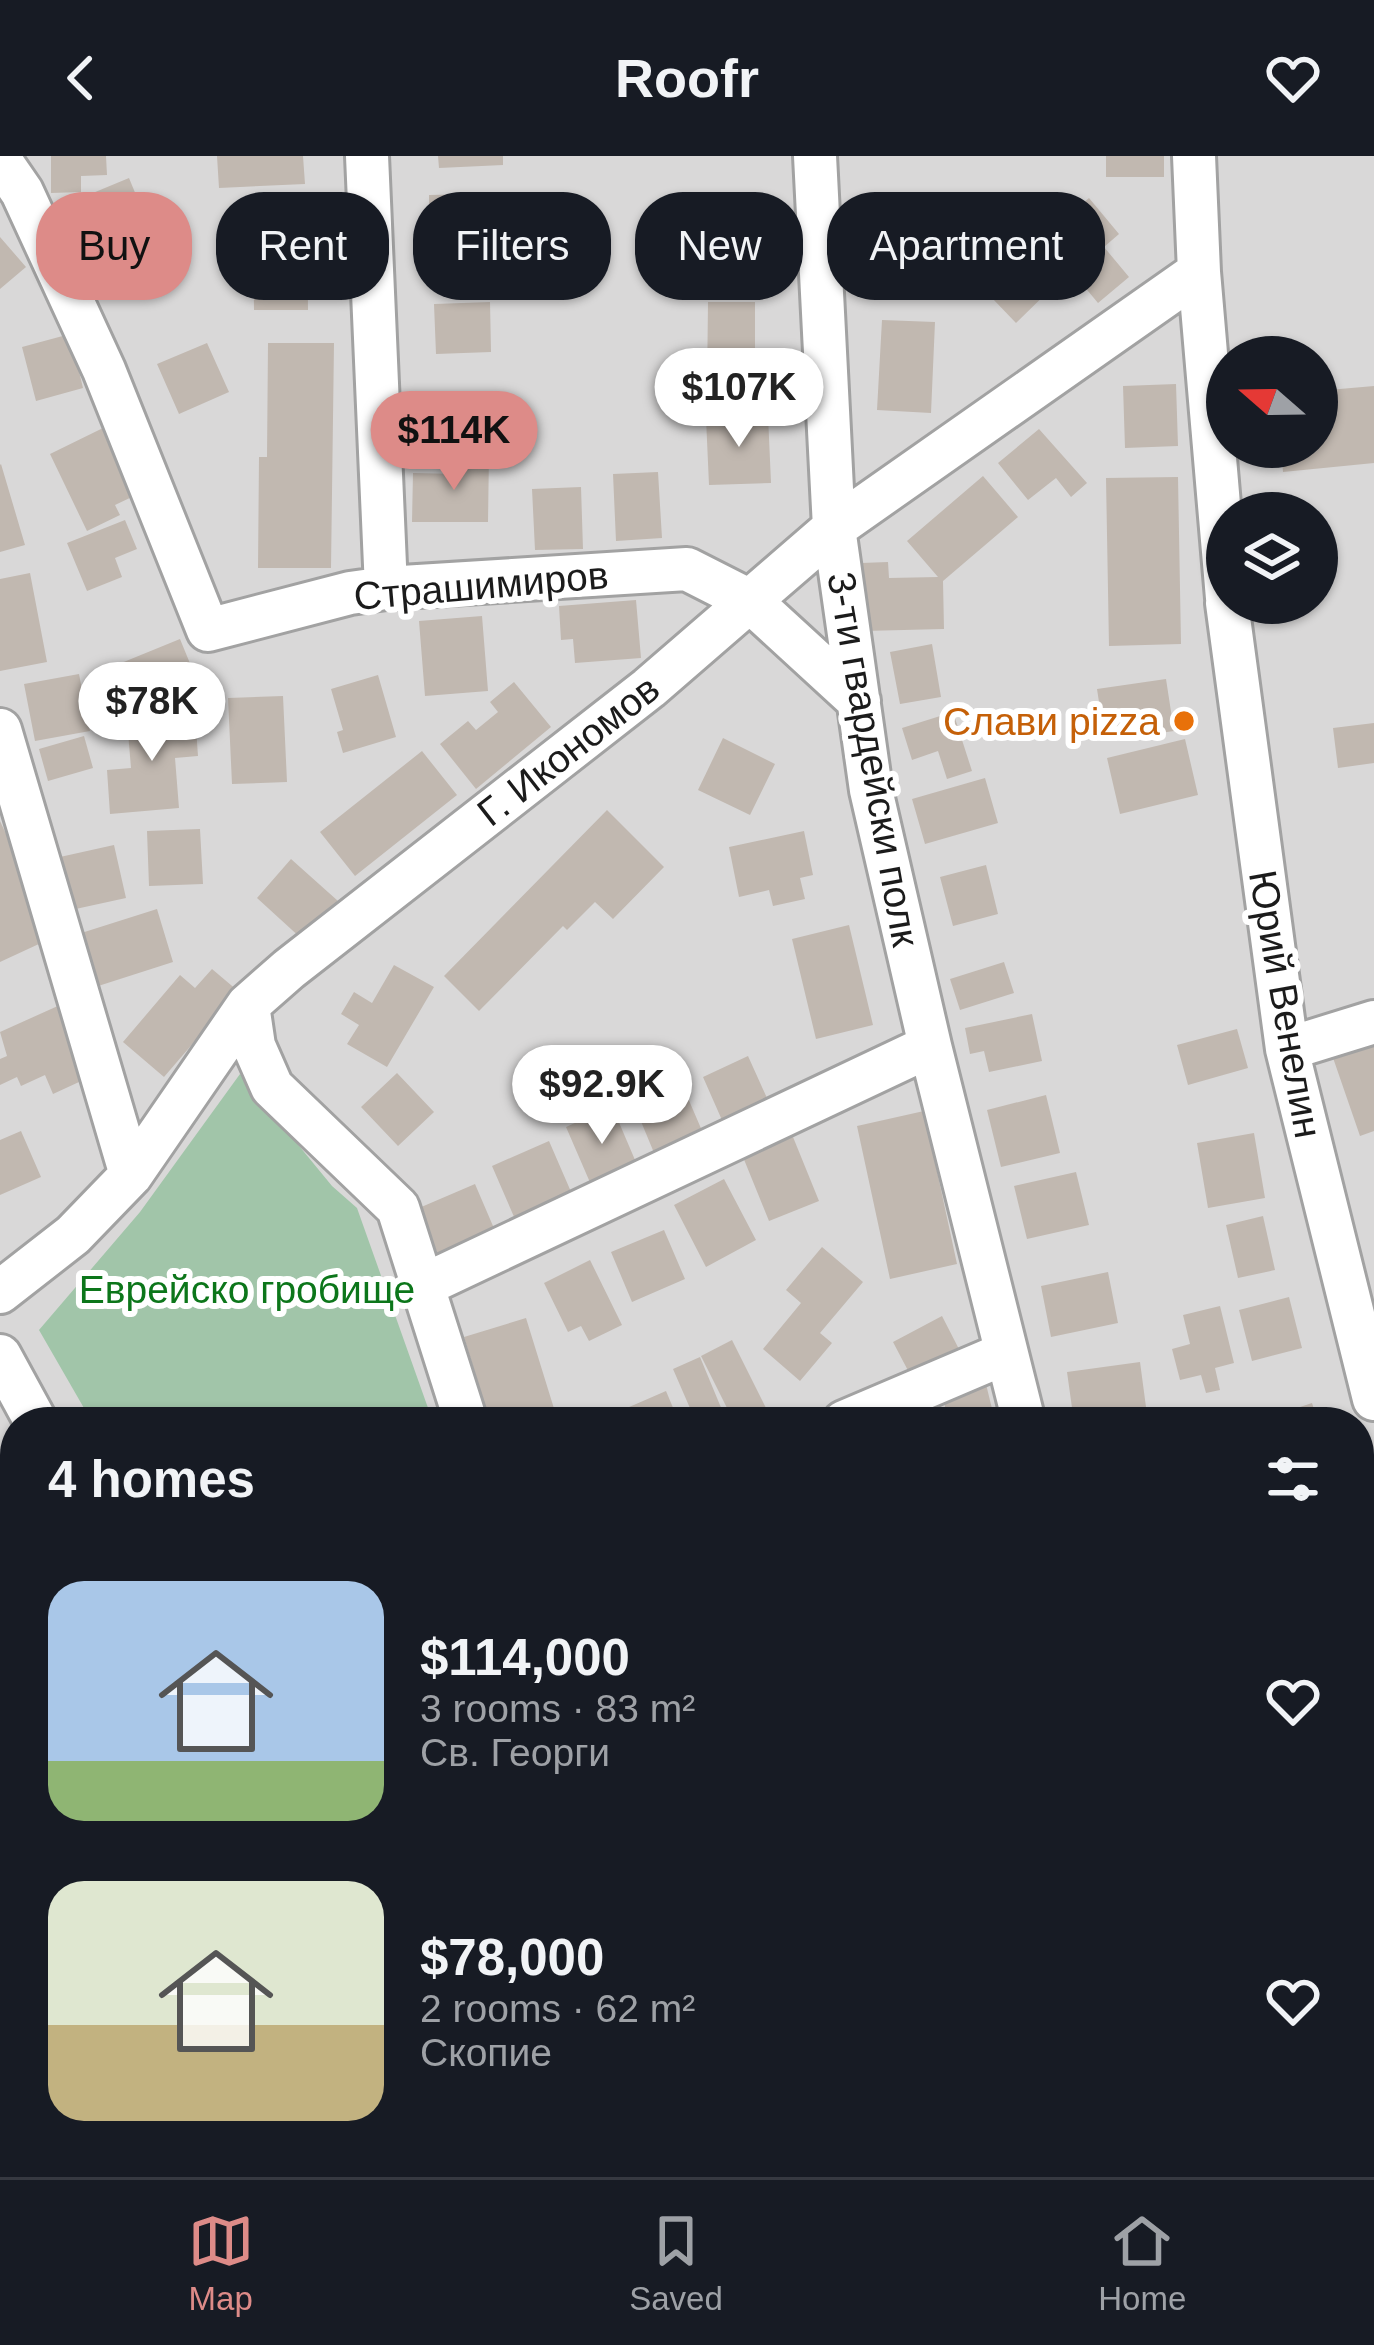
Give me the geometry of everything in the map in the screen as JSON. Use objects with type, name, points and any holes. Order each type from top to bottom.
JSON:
[{"type":"street","points":[[367,156],[386,588]]},
{"type":"street","name":"3-ти гвардейски полк","points":[[815,156],[834,528],[871,790],[1020,1407]]},
{"type":"street","name":"Юрий Венелин","points":[[1194,156],[1198,272],[1217,492]]},
{"type":"street","name":"Страшимиров","points":[[13,169],[104,370],[208,630],[386,588],[687,569],[750,601],[859,701]]},
{"type":"street","name":"Г. Икономов","points":[[0,1292],[73,1235],[131,1175],[248,1005],[338,928],[649,688],[834,528],[1198,272]]},
{"type":"street","name":"Юрий Венелин","points":[[1230,624],[1287,1049],[1374,1399]]},
{"type":"street","points":[[0,730],[131,1175]]},
{"type":"street","points":[[248,1005],[254,1046],[272,1087],[398,1208],[461,1407]]},
{"type":"street","points":[[1287,1049],[1374,1022]]},
{"type":"street","points":[[422,1286],[930,1046]]},
{"type":"street","points":[[879,1407],[1006,1353]]},
{"type":"street","points":[[0,1356],[16,1407]]},
{"type":"shaded area","points":[[0,156],[1374,156],[1374,1407],[0,1407]]},
{"type":"green space","name":"Еврейско гробище","points":[[240,1074],[332,1186],[357,1208],[428,1407],[83,1407],[39,1330],[140,1212]]},
{"type":"building","points":[[51,156],[106,156],[107,175],[81,176],[81,192],[51,192]]},
{"type":"building","points":[[217,156],[303,156],[305,184],[219,188]]},
{"type":"building","points":[[438,156],[503,156],[503,165],[439,168]]},
{"type":"building","points":[[1106,156],[1164,156],[1164,177],[1106,177]]},
{"type":"building","points":[[129,178],[135,192],[95,192]]},
{"type":"building","points":[[1105,217],[1119,234],[1105,246]]},
{"type":"building","points":[[0,237],[26,267],[0,289]]},
{"type":"building","points":[[1105,248],[1129,277],[1105,297]]},
{"type":"building","points":[[254,300],[308,300],[308,310],[254,310]]},
{"type":"building","points":[[994,300],[1040,300],[1016,323]]},
{"type":"building","points":[[490,302],[491,352],[436,354],[434,304]]},
{"type":"building","points":[[708,302],[755,302],[755,387],[707,387]]},
{"type":"building","points":[[882,320],[935,322],[931,413],[877,410]]},
{"type":"building","points":[[70,334],[83,388],[36,401],[22,347]]},
{"type":"building","points":[[207,343],[229,392],[179,414],[157,364]]},
{"type":"building","points":[[268,343],[334,343],[331,568],[258,568],[259,457],[267,457]]},
{"type":"building","points":[[1176,384],[1178,446],[1125,448],[1123,386]]},
{"type":"building","points":[[1374,386],[1374,463],[1338,467],[1338,389]]},
{"type":"building","points":[[768,415],[771,483],[709,485],[706,418]]},
{"type":"building","points":[[103,428],[136,495],[115,505],[120,515],[87,531],[50,454]]},
{"type":"building","points":[[1039,429],[1087,483],[1071,497],[1056,478],[1028,500],[998,463]]},
{"type":"building","points":[[460,453],[489,453],[488,522],[412,522],[413,473],[460,474]]},
{"type":"building","points":[[0,465],[25,545],[0,552]]},
{"type":"building","points":[[658,472],[662,538],[616,541],[613,474]]},
{"type":"building","points":[[983,476],[1018,517],[943,581],[944,629],[863,631],[861,563],[888,562],[889,578],[938,577],[907,541]]},
{"type":"building","points":[[1178,477],[1181,644],[1109,646],[1106,478]]},
{"type":"building","points":[[581,487],[583,549],[535,550],[532,489]]},
{"type":"building","points":[[125,520],[137,549],[115,558],[122,577],[87,591],[67,543]]},
{"type":"building","points":[[30,573],[47,662],[0,671],[0,579]]},
{"type":"building","points":[[636,600],[641,658],[575,663],[573,639],[561,640],[559,606]]},
{"type":"building","points":[[482,616],[488,691],[425,696],[419,621]]},
{"type":"building","points":[[180,639],[198,683],[127,713],[109,668]]},
{"type":"building","points":[[932,644],[941,697],[900,704],[890,652]]},
{"type":"building","points":[[79,674],[90,731],[35,741],[24,684]]},
{"type":"building","points":[[378,675],[396,737],[343,753],[337,732],[343,730],[331,689]]},
{"type":"building","points":[[1166,679],[1174,731],[1105,741],[1097,689]]},
{"type":"building","points":[[514,682],[551,727],[476,789],[440,744],[468,721],[476,730],[498,712],[490,702]]},
{"type":"building","points":[[283,696],[287,782],[232,784],[228,698]]},
{"type":"building","points":[[953,712],[972,771],[947,779],[938,751],[912,760],[902,728]]},
{"type":"building","points":[[195,714],[198,756],[175,758],[179,808],[110,814],[107,770],[131,768],[127,720]]},
{"type":"building","points":[[1374,723],[1374,763],[1338,768],[1333,728]]},
{"type":"building","points":[[84,736],[93,768],[48,781],[39,749]]},
{"type":"building","points":[[723,738],[775,764],[750,815],[698,790]]},
{"type":"building","points":[[1185,739],[1198,795],[1120,814],[1107,758]]},
{"type":"building","points":[[422,751],[457,795],[355,876],[320,832]]},
{"type":"building","points":[[985,778],[998,823],[925,844],[912,799]]},
{"type":"building","points":[[607,810],[664,867],[613,919],[595,902],[567,930],[563,926],[479,1011],[444,976]]},
{"type":"building","points":[[0,821],[54,937],[0,962]]},
{"type":"building","points":[[200,829],[203,884],[149,886],[147,831]]},
{"type":"building","points":[[804,831],[813,875],[800,878],[805,899],[773,906],[769,890],[739,897],[729,847]]},
{"type":"building","points":[[114,845],[126,898],[71,910],[60,857]]},
{"type":"building","points":[[291,859],[338,901],[303,940],[257,898]]},
{"type":"building","points":[[986,865],[998,914],[953,926],[940,877]]},
{"type":"building","points":[[157,909],[173,962],[92,988],[75,935]]},
{"type":"building","points":[[849,925],[873,1025],[816,1039],[792,939]]},
{"type":"building","points":[[1004,962],[1014,993],[960,1010],[950,979]]},
{"type":"building","points":[[394,965],[434,987],[387,1067],[347,1044],[359,1025],[341,1014],[354,992],[372,1003]]},
{"type":"building","points":[[212,969],[238,991],[164,1077],[123,1042],[180,975],[195,988]]},
{"type":"building","points":[[60,1005],[92,1076],[53,1094],[45,1075],[21,1086],[17,1077],[0,1085],[0,1059],[7,1056],[0,1032]]},
{"type":"building","points":[[1032,1014],[1042,1061],[989,1072],[984,1051],[970,1054],[965,1028]]},
{"type":"building","points":[[1237,1029],[1248,1068],[1188,1085],[1177,1045]]},
{"type":"building","points":[[1374,1037],[1374,1131],[1360,1136],[1331,1052]]},
{"type":"building","points":[[748,1056],[771,1107],[725,1127],[703,1077]]},
{"type":"building","points":[[397,1073],[434,1112],[398,1146],[361,1107]]},
{"type":"building","points":[[678,1075],[706,1140],[657,1160],[630,1095]]},
{"type":"building","points":[[1046,1095],[1060,1153],[1001,1167],[987,1110]]},
{"type":"building","points":[[612,1106],[638,1167],[592,1187],[566,1127]]},
{"type":"building","points":[[924,1111],[957,1264],[890,1279],[857,1126]]},
{"type":"building","points":[[21,1131],[41,1177],[0,1195],[0,1140]]},
{"type":"building","points":[[1254,1133],[1265,1198],[1208,1208],[1197,1143]]},
{"type":"building","points":[[793,1137],[819,1201],[769,1221],[743,1157]]},
{"type":"building","points":[[549,1141],[575,1201],[518,1226],[492,1166]]},
{"type":"building","points":[[1076,1172],[1089,1225],[1027,1239],[1014,1186]]},
{"type":"building","points":[[724,1179],[756,1240],[706,1267],[674,1205]]},
{"type":"building","points":[[475,1184],[496,1233],[439,1257],[419,1208]]},
{"type":"building","points":[[1263,1216],[1275,1270],[1238,1278],[1226,1225]]},
{"type":"building","points":[[664,1230],[685,1279],[632,1302],[611,1252]]},
{"type":"building","points":[[822,1247],[863,1282],[820,1333],[832,1343],[800,1381],[763,1349],[801,1303],[786,1290]]},
{"type":"building","points":[[590,1260],[622,1325],[589,1341],[581,1326],[568,1332],[544,1283]]},
{"type":"building","points":[[1108,1272],[1118,1323],[1051,1337],[1041,1286]]},
{"type":"building","points":[[1289,1297],[1302,1348],[1252,1361],[1239,1310]]},
{"type":"building","points":[[1220,1306],[1234,1363],[1215,1368],[1220,1390],[1206,1393],[1201,1375],[1180,1380],[1172,1349],[1190,1344],[1183,1315]]},
{"type":"building","points":[[942,1316],[963,1357],[914,1382],[893,1342]]},
{"type":"building","points":[[526,1318],[554,1407],[485,1407],[464,1337]]},
{"type":"building","points":[[732,1340],[766,1407],[726,1407],[701,1356]]},
{"type":"building","points":[[700,1357],[721,1407],[689,1407],[673,1369]]},
{"type":"building","points":[[1140,1362],[1146,1407],[1072,1407],[1067,1372]]},
{"type":"building","points":[[985,1380],[992,1407],[945,1407],[941,1391]]},
{"type":"building","points":[[666,1391],[673,1407],[629,1407]]},
{"type":"place","name":"Слави pizza","points":[[1184,721]]}]
